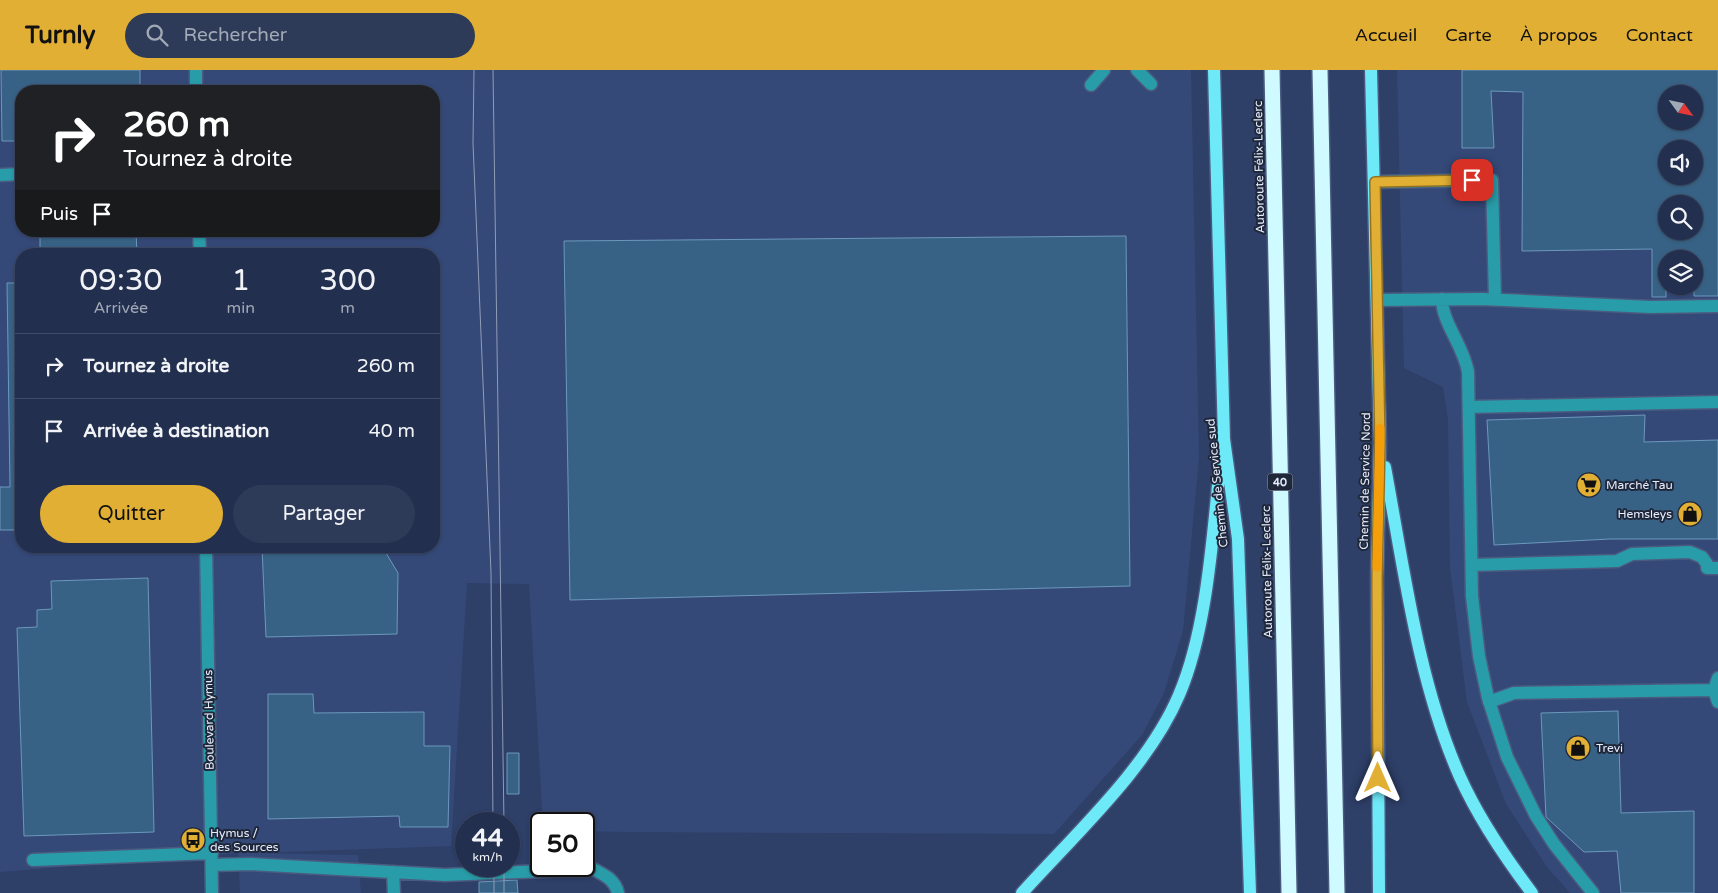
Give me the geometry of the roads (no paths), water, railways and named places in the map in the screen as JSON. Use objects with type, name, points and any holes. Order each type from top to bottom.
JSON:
[{"type":"highway","name":"Autoroute Félix-Leclerc","points":[[1272,70],[1289,893]]},
{"type":"highway","points":[[1320,70],[1337,893]]},
{"type":"main road","name":"Chemin de Service sud","points":[[1214,70],[1224,439],[1238,540],[1250,893]]},
{"type":"main road","name":"Chemin de Service Nord","points":[[1371,70],[1380,442],[1377,578],[1379,893]]},
{"type":"main road","points":[[1022,893],[1139,762],[1163,727],[1180,694],[1198,632],[1224,439]]},
{"type":"main road","points":[[1380,442],[1414,617],[1439,720],[1459,776],[1474,805],[1495,843],[1532,893]]},
{"type":"street","points":[[196,70],[196,85]]},
{"type":"street","points":[[1091,85],[1104,70]]},
{"type":"street","points":[[1137,70],[1151,84]]},
{"type":"street","points":[[0,175],[15,174]]},
{"type":"street","points":[[1375,182],[1492,180],[1495,299]]},
{"type":"street","points":[[1442,298],[1442,307],[1467,362],[1472,565],[1476,634],[1489,702],[1507,758],[1536,816],[1554,844],[1593,893]]},
{"type":"street","points":[[1378,300],[1442,298],[1650,307],[1718,306]]},
{"type":"street","points":[[1469,407],[1718,402]]},
{"type":"street","points":[[1472,565],[1617,562],[1632,554],[1690,552],[1702,557],[1707,564],[1707,568],[1718,568]]},
{"type":"street","name":"Boulevard Hymus","points":[[206,553],[212,893]]},
{"type":"street","points":[[1489,702],[1514,693],[1717,690]]},
{"type":"street","points":[[33,860],[212,859],[251,864],[445,874],[593,869],[606,875],[616,886],[618,893]]},
{"type":"street","points":[[393,872],[394,893]]},
{"type":"tram line","points":[[474,70],[473,143],[491,573],[493,812]]},
{"type":"tram line","points":[[493,70],[504,812]]},
{"type":"tram line","points":[[494,877],[494,893]]},
{"type":"tram line","points":[[504,877],[504,893]]},
{"type":"place","name":"Marché Tau","points":[[1589,485]]},
{"type":"place","name":"Hemsleys","points":[[1690,514]]},
{"type":"place","name":"Trevi","points":[[1578,748]]},
{"type":"place","name":"Hymus / des Sources","points":[[193,840]]}]
